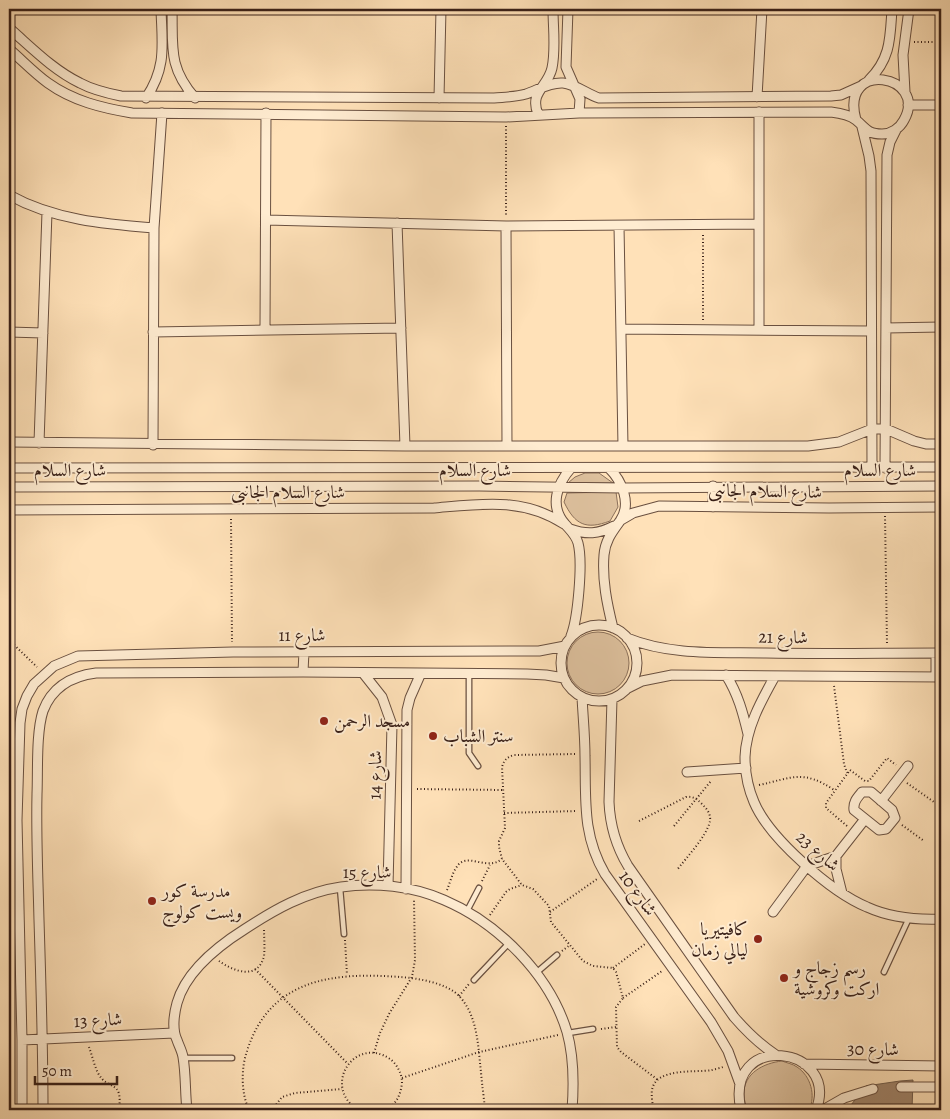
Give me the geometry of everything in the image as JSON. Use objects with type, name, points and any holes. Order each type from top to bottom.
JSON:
[{"type":"street","points":[[146,98],[160,71],[162,56],[161,9]]},
{"type":"street","points":[[172,9],[173,56],[177,72],[184,86],[195,98]]},
{"type":"street","points":[[439,98],[441,9]]},
{"type":"street","points":[[538,114],[535,101],[552,68],[553,9]]},
{"type":"street","points":[[568,9],[566,67],[580,99],[579,113]]},
{"type":"street","points":[[757,97],[762,9]]},
{"type":"street","points":[[872,468],[871,170],[869,156],[853,108],[854,96],[879,70],[886,56],[892,9]]},
{"type":"street","points":[[886,468],[887,156],[890,142],[907,114],[908,105],[903,68],[904,42],[909,9]]},
{"type":"street","points":[[9,28],[60,71],[79,83],[99,91],[121,96],[146,98],[510,97],[552,84],[563,83],[599,98],[831,96],[846,93],[879,78],[890,80],[899,86],[906,95]]},
{"type":"street","points":[[9,49],[48,83],[74,98],[102,108],[125,112],[506,117],[579,113],[831,112],[859,123],[872,133],[884,134],[896,130]]},
{"type":"street","points":[[908,105],[941,105]]},
{"type":"street","points":[[759,112],[759,330]]},
{"type":"street","points":[[153,445],[154,228],[162,113]]},
{"type":"street","points":[[265,330],[266,113]]},
{"type":"street","points":[[9,196],[47,212],[95,223],[154,228]]},
{"type":"street","points":[[39,443],[47,212]]},
{"type":"street","points":[[266,220],[506,226],[759,224]]},
{"type":"street","points":[[397,223],[405,446]]},
{"type":"street","points":[[506,226],[507,446]]},
{"type":"street","points":[[619,226],[623,446]]},
{"type":"street","points":[[153,332],[400,328]]},
{"type":"street","points":[[886,328],[941,328]]},
{"type":"street","points":[[621,329],[872,330]]},
{"type":"street","points":[[9,332],[43,333]]},
{"type":"street","points":[[9,442],[153,445],[405,446],[823,445],[839,442],[872,429],[886,429],[914,442],[941,444]]},
{"type":"street","name":"شارع السلام","points":[[9,468],[941,468]]},
{"type":"street","points":[[571,468],[558,487],[556,505],[578,542],[578,603],[575,627],[561,655],[561,665],[564,678],[574,692],[582,698],[592,701],[612,699],[642,681],[672,675],[939,677],[939,653]]},
{"type":"street","points":[[610,468],[623,488],[625,504],[618,523],[606,543],[604,555],[605,592],[613,628]]},
{"type":"street","points":[[479,486],[480,504]]},
{"type":"street","name":"شارع السلام","points":[[9,487],[479,486],[623,488],[941,486]]},
{"type":"street","points":[[713,486],[713,507]]},
{"type":"street","name":"شارع السلام الجانبى","points":[[9,510],[434,508],[480,504],[531,508],[543,511],[567,526],[585,534],[593,534],[600,533],[633,513],[659,506],[941,507]]},
{"type":"street","points":[[570,638],[594,625],[613,628],[627,638],[633,647],[636,657],[634,679],[628,688]]},
{"type":"street","name":"شارع 21","points":[[627,638],[641,644],[671,650],[887,654],[939,653]]},
{"type":"street","name":"شارع 11","points":[[22,1110],[17,820],[20,723],[27,696],[34,684],[44,674],[66,660],[85,656],[232,652],[539,651],[565,646]]},
{"type":"street","points":[[303,672],[304,652]]},
{"type":"street","name":"شارع 11","points":[[43,1039],[36,821],[40,728],[43,712],[49,699],[58,688],[69,680],[82,675],[96,673],[303,672],[537,674],[564,678]]},
{"type":"street","name":"شارع 14","points":[[363,673],[382,697],[392,725],[388,886]]},
{"type":"street","name":"شارع 14","points":[[410,890],[407,710],[421,673]]},
{"type":"street","name":"شارع 23","points":[[726,675],[736,692],[748,735]]},
{"type":"street","name":"شارع 23","points":[[775,676],[764,694],[748,735],[745,758],[749,787],[754,802],[765,822],[807,866],[842,893],[866,907],[892,916],[941,918]]},
{"type":"street","name":"شارع 10","points":[[582,698],[586,754],[586,825],[590,843],[605,874],[711,1022],[724,1044],[740,1084],[738,1098],[741,1110]]},
{"type":"street","name":"شارع 10","points":[[612,699],[608,802],[613,836],[620,852],[628,866],[747,1032],[760,1044],[776,1054],[786,1055],[804,1064]]},
{"type":"street","points":[[881,801],[908,766]]},
{"type":"street","points":[[687,772],[746,768]]},
{"type":"street","points":[[862,792],[871,792],[892,810],[895,818],[888,827],[879,830],[854,810],[853,805],[862,792]]},
{"type":"street","points":[[773,912],[807,866],[836,856],[865,819]]},
{"type":"street","points":[[836,856],[837,875],[842,893]]},
{"type":"street","name":"شارع 15","points":[[186,1110],[184,1058],[174,1033],[174,1018],[177,1003],[191,976],[211,955],[236,934],[281,907],[300,898],[340,887],[364,885],[388,886],[444,899],[467,911],[508,943],[536,973],[550,991],[560,1011],[567,1033],[573,1077],[572,1110]]},
{"type":"street","name":"شارع 13","points":[[22,1040],[174,1033]]},
{"type":"street","points":[[43,1039],[43,1110]]},
{"type":"street","points":[[740,1084],[747,1069],[760,1059],[776,1054]]},
{"type":"street","points":[[804,1064],[815,1078],[818,1086],[820,1095],[816,1110]]},
{"type":"street","name":"شارع 30","points":[[804,1064],[941,1066]]},
{"type":"street","points":[[823,1110],[844,1098],[862,1091],[882,1087]]},
{"type":"street","points":[[892,1087],[941,1087]]},
{"type":"lane","points":[[469,674],[469,753],[478,766]]},
{"type":"lane","points":[[340,887],[344,934]]},
{"type":"lane","points":[[467,911],[479,888]]},
{"type":"lane","points":[[884,972],[909,918]]},
{"type":"lane","points":[[474,980],[508,943]]},
{"type":"lane","points":[[536,973],[557,955]]},
{"type":"lane","points":[[567,1033],[594,1030]]},
{"type":"lane","points":[[184,1058],[232,1058]]},
{"type":"path","points":[[904,42],[941,42]]},
{"type":"path","points":[[506,117],[506,226]]},
{"type":"path","points":[[703,225],[703,330]]},
{"type":"path","points":[[885,507],[887,654]]},
{"type":"path","points":[[231,509],[232,652]]},
{"type":"path","points":[[9,640],[44,674]]},
{"type":"path","points":[[833,676],[844,764],[847,774]]},
{"type":"path","points":[[586,754],[509,757],[504,761],[502,767],[505,828],[499,841],[499,852],[502,859],[522,885],[533,889],[549,906],[551,922],[583,961],[593,966],[613,968],[651,939]]},
{"type":"path","points":[[674,826],[720,770]]},
{"type":"path","points":[[749,787],[804,776],[816,779],[835,791]]},
{"type":"path","points":[[899,777],[941,807]]},
{"type":"path","points":[[407,790],[503,790]]},
{"type":"path","points":[[639,821],[691,796],[696,798],[707,809],[710,822],[706,831],[677,870]]},
{"type":"path","points":[[504,813],[586,810]]},
{"type":"path","points":[[895,818],[924,841]]},
{"type":"path","points":[[444,899],[456,867],[460,862],[467,860],[490,865],[502,859]]},
{"type":"path","points":[[479,888],[490,865]]},
{"type":"path","points":[[550,912],[605,874]]},
{"type":"path","points":[[484,924],[506,892],[522,885]]},
{"type":"path","points":[[374,1053],[380,1033],[389,1014],[412,978],[415,960],[410,890]]},
{"type":"path","points":[[211,955],[232,970],[248,972],[255,968],[264,956],[264,918]]},
{"type":"path","points":[[344,934],[347,975]]},
{"type":"path","points":[[658,1080],[617,1047],[616,1007],[623,998],[670,965]]},
{"type":"path","points":[[255,968],[348,1064]]},
{"type":"path","points":[[613,968],[616,972],[623,998]]},
{"type":"path","points":[[249,1110],[243,1083],[244,1058],[252,1035],[265,1014],[283,998],[303,985],[324,978],[347,975],[412,978],[434,982],[459,996],[468,1010],[476,1031],[486,1110]]},
{"type":"path","points":[[459,996],[474,980]]},
{"type":"path","points":[[594,1030],[616,1027]]},
{"type":"path","points":[[402,1078],[479,1052],[567,1033]]},
{"type":"path","points":[[85,1037],[98,1074],[116,1088],[121,1095],[119,1110]]},
{"type":"path","points":[[358,1110],[351,1106],[345,1098],[342,1090],[342,1076],[348,1064],[355,1058],[364,1054],[374,1053],[384,1055],[392,1061],[402,1078],[402,1089],[398,1099],[391,1107],[385,1110]]},
{"type":"path","points":[[653,1110],[652,1089],[658,1080],[666,1075],[675,1072],[712,1070],[733,1064]]},
{"type":"path","points":[[272,1110],[282,1097],[295,1093],[342,1090]]},
{"type":"path","points":[[391,1107],[394,1110]]},
{"type":"shaded area","points":[[585,473],[599,473],[613,483],[568,483],[575,477]]},
{"type":"shaded area","points":[[616,492],[618,507],[610,521],[602,524],[582,524],[572,516],[564,502],[567,493]]},
{"type":"shaded area","points":[[592,632],[604,632],[620,641],[627,651],[629,663],[627,675],[620,685],[604,694],[592,694],[581,689],[572,680],[567,669],[567,657],[572,646],[581,637]]},
{"type":"shaded area","points":[[782,1061],[797,1067],[809,1081],[812,1099],[809,1110],[747,1110],[744,1097],[745,1087],[751,1075],[768,1064]]},
{"type":"building","points":[[913,1080],[912,1110],[847,1110],[866,1086]]},
{"type":"place","name":"مسجد الرحمن","points":[[324,721]]},
{"type":"place","name":"سنتر الشباب","points":[[433,736]]},
{"type":"place","name":"مدرسة كور ويست كولوج","points":[[152,901]]},
{"type":"place","name":"كافيتيريا ليالي زمان","points":[[758,939]]},
{"type":"place","name":"رسم زجاج و اركت وكروشية","points":[[784,978]]}]
